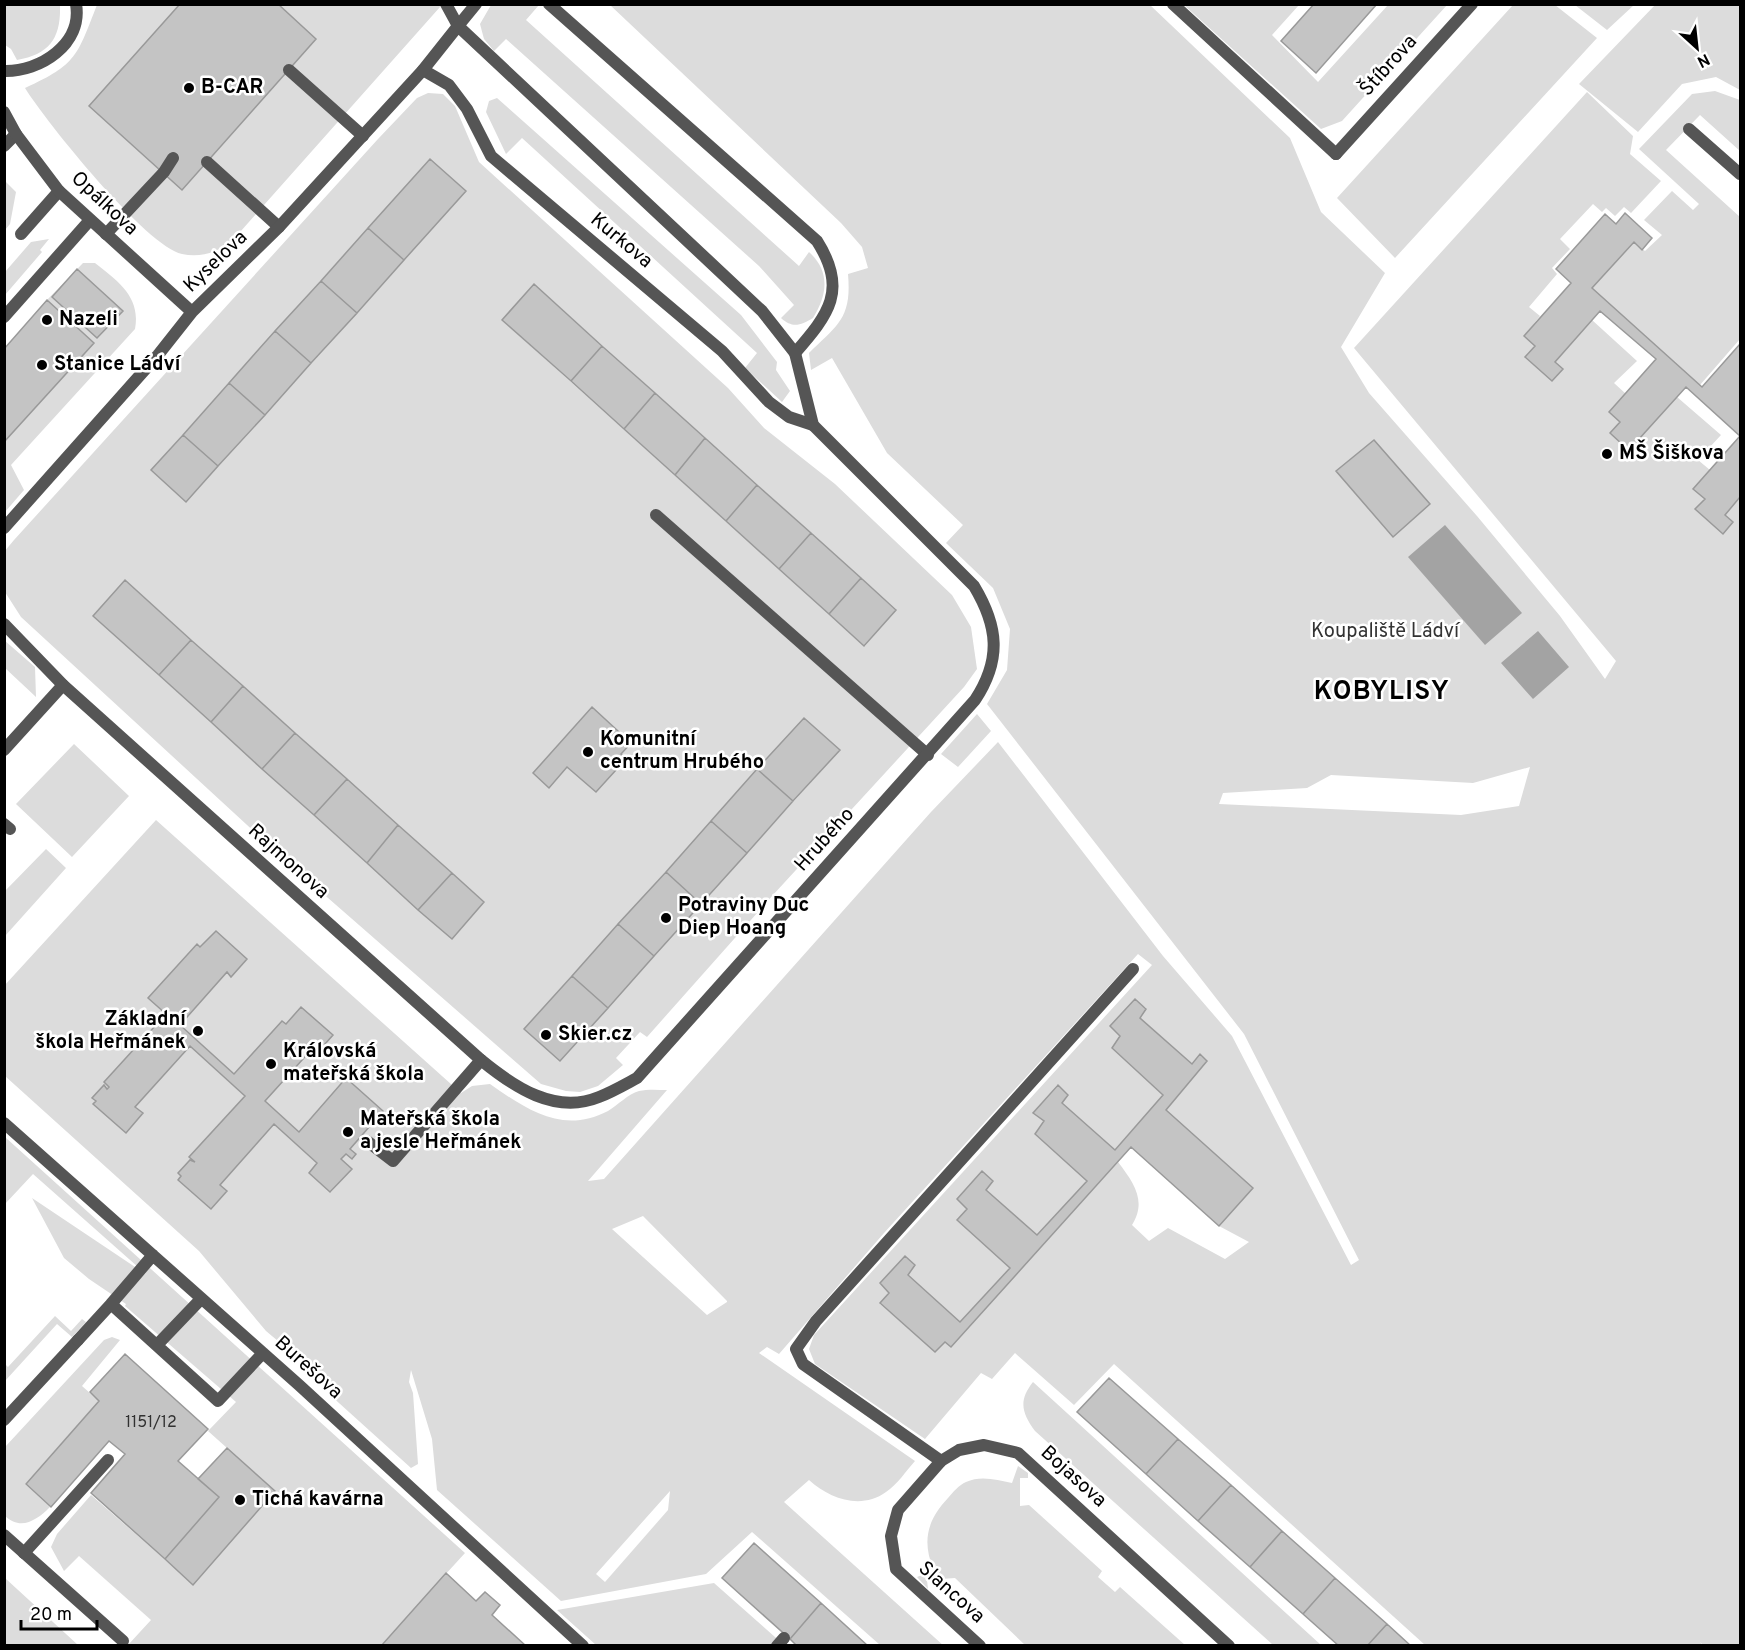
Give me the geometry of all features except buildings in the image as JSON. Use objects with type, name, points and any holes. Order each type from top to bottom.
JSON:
[{"type":"street","points":[[4,71],[26,70],[43,64],[60,50],[72,34],[78,17],[76,4]]},
{"type":"street","points":[[446,4],[458,26],[762,311],[795,353],[813,425]]},
{"type":"street","name":"Kyselova","points":[[4,528],[158,355],[192,312],[279,227],[423,70],[477,4]]},
{"type":"street","points":[[549,4],[817,241],[831,262],[835,278],[833,293],[820,324],[795,353]]},
{"type":"street","name":"Štíbrova","points":[[1173,4],[1336,154],[1472,4]]},
{"type":"street","points":[[289,70],[363,136]]},
{"type":"street","name":"Kurkova","points":[[423,70],[449,85],[467,109],[491,156],[722,351],[770,402],[789,417],[813,425],[974,586],[987,609],[995,635]]},
{"type":"street","name":"Opálkova","points":[[4,112],[16,134],[59,191],[192,312]]},
{"type":"street","points":[[1689,129],[1740,174]]},
{"type":"street","points":[[4,146],[16,134]]},
{"type":"street","points":[[106,234],[164,172],[173,158]]},
{"type":"street","points":[[207,162],[279,227]]},
{"type":"street","points":[[21,234],[59,191]]},
{"type":"street","points":[[4,317],[90,220]]},
{"type":"street","points":[[656,515],[928,755]]},
{"type":"street","name":"Rajmonova","points":[[4,624],[63,685],[481,1060],[499,1075],[548,1102],[563,1104]]},
{"type":"street","name":"Hrubého","points":[[563,1104],[597,1098],[637,1078],[928,755],[987,682],[995,635]]},
{"type":"street","points":[[4,750],[63,685]]},
{"type":"street","points":[[941,1461],[803,1364],[796,1349],[816,1321],[1133,969]]},
{"type":"street","points":[[367,1141],[393,1161],[481,1060]]},
{"type":"street","name":"Burešova","points":[[4,1123],[263,1353],[583,1646]]},
{"type":"street","points":[[4,1420],[153,1256]]},
{"type":"street","points":[[158,1346],[201,1299]]},
{"type":"street","points":[[111,1304],[218,1401],[263,1353]]},
{"type":"street","name":"Bojasova","points":[[896,1569],[891,1536],[898,1510],[941,1461],[959,1450],[984,1445],[1018,1453],[1230,1646]]},
{"type":"street","points":[[24,1553],[108,1460]]},
{"type":"street","points":[[4,1535],[123,1641]]},
{"type":"street","name":"Slancova","points":[[896,1569],[980,1646]]},
{"type":"green space","points":[[439,4],[440,7],[233,240],[216,251],[203,254],[182,254],[166,246],[146,230],[98,181],[53,127],[25,88],[56,72],[73,56],[85,36],[97,5],[180,5],[90,106],[182,190],[316,39],[278,5]]},
{"type":"green space","points":[[1656,4],[1740,5],[1740,90],[1716,77],[1682,84],[1638,132],[1579,84]]},
{"type":"green space","points":[[4,5],[60,5],[58,27],[51,43],[38,54],[17,60],[11,49],[5,45]]},
{"type":"green space","points":[[491,5],[539,5],[526,20],[799,266],[809,252],[821,268],[825,284],[821,301],[813,318],[796,325],[781,318],[794,305],[759,266],[506,39],[494,51],[484,39],[480,24]]},
{"type":"green space","name":"Koupaliště Ládví","points":[[610,5],[1150,5],[1290,138],[1321,212],[1385,273],[1341,347],[1369,393],[1477,516],[1560,616],[1605,679],[1616,661],[1354,348],[1587,92],[1633,136],[1630,154],[1661,181],[1631,213],[1624,207],[1615,216],[1606,208],[1602,212],[1593,204],[1560,239],[1570,249],[1552,268],[1557,274],[1529,307],[1540,316],[1524,336],[1535,346],[1552,381],[1562,370],[1555,362],[1592,320],[1637,361],[1614,383],[1626,394],[1609,412],[1620,422],[1637,457],[1647,446],[1639,439],[1677,397],[1721,435],[1698,460],[1710,470],[1694,488],[1705,499],[1696,509],[1725,515],[1740,497],[1740,1645],[1703,1645],[1700,1642],[1702,1645],[1425,1645],[1114,1364],[1074,1405],[1015,1353],[992,1379],[981,1373],[925,1439],[815,1364],[809,1349],[814,1335],[1152,965],[1138,954],[884,1233],[779,1354],[767,1347],[759,1353],[915,1461],[894,1486],[876,1497],[856,1501],[846,1500],[826,1492],[809,1480],[784,1502],[944,1646],[880,1645],[752,1532],[706,1574],[561,1601],[437,1490],[432,1439],[411,1370],[409,1382],[413,1393],[418,1464],[411,1468],[329,1394],[334,1388],[266,1331],[199,1251],[5,1076],[4,986],[156,820],[461,1093],[472,1086],[490,1084],[517,1102],[545,1116],[560,1120],[575,1120],[591,1118],[608,1111],[635,1092],[667,1090],[588,1181],[604,1179],[931,812],[998,742],[1163,956],[1232,1036],[1351,1265],[1359,1260],[1244,1034],[987,704],[1007,670],[1010,629],[993,588],[946,543],[963,525],[887,453],[832,358],[811,370],[809,353],[835,328],[845,311],[849,289],[848,274],[868,268],[862,247],[841,223]],"holes":[[[1530,767],[1519,806],[1461,815],[1219,804],[1223,793],[1307,788],[1331,775],[1473,783]],[[216,931],[247,959],[231,977],[227,972],[180,1025],[234,1074],[282,1021],[286,1024],[301,1007],[332,1036],[317,1053],[312,1049],[265,1101],[299,1132],[346,1078],[383,1111],[350,1149],[356,1154],[353,1159],[346,1154],[341,1159],[352,1169],[331,1192],[309,1173],[317,1163],[274,1124],[220,1185],[227,1192],[211,1209],[178,1180],[195,1162],[190,1157],[245,1096],[190,1046],[135,1107],[143,1114],[126,1133],[94,1104],[96,1101],[93,1098],[104,1086],[107,1089],[109,1087],[104,1082],[166,1014],[148,998],[197,945],[200,947]],[[1135,1000],[1146,1008],[1140,1018],[1192,1064],[1200,1054],[1207,1061],[1166,1110],[1219,1226],[1249,1242],[1225,1259],[1168,1228],[1149,1241],[1132,1225],[1138,1208],[1137,1192],[1118,1162],[951,1346],[945,1342],[935,1351],[880,1304],[889,1293],[880,1283],[905,1256],[915,1265],[908,1275],[960,1322],[1010,1268],[957,1220],[967,1209],[957,1199],[982,1171],[986,1190],[1037,1235],[1087,1181],[1035,1134],[1044,1121],[1033,1112],[1057,1085],[1062,1103],[1115,1150],[1163,1095],[1112,1048],[1120,1036],[1110,1026]],[[643,1216],[727,1301],[707,1315],[612,1229]],[[670,1491],[668,1510],[605,1582],[596,1574]]]},
{"type":"green space","points":[[1184,5],[1299,5],[1272,35],[1318,82],[1388,5],[1447,5],[1342,121],[1321,129]]},
{"type":"green space","points":[[1513,5],[1555,5],[1597,38],[1395,258],[1337,198]]},
{"type":"green space","points":[[1575,5],[1634,5],[1607,30]]},
{"type":"green space","points":[[1715,91],[1740,100],[1740,151],[1700,115],[1666,150],[1740,217],[1740,339],[1700,385],[1592,288],[1634,242],[1645,251],[1662,235],[1644,220],[1672,191],[1693,210],[1699,204],[1639,149],[1692,94]]},
{"type":"green space","points":[[428,93],[443,94],[455,106],[479,162],[728,388],[764,428],[835,484],[952,595],[971,627],[977,669],[964,687],[773,895],[647,1037],[640,1032],[616,1058],[623,1065],[598,1086],[580,1092],[566,1091],[541,1084],[296,870],[21,617],[5,592],[4,552],[14,540],[417,98]],"holes":[[[430,159],[466,191],[186,502],[151,470]],[[534,284],[896,609],[865,646],[502,320]],[[125,580],[484,902],[452,939],[93,616]],[[592,707],[631,743],[621,754],[626,759],[596,792],[567,767],[549,787],[533,773]],[[804,718],[840,750],[654,956],[524,1029]]]},
{"type":"green space","points":[[497,98],[741,315],[777,362],[776,370],[790,391],[782,402],[745,368],[757,353],[522,138],[506,154],[486,112],[489,101]]},
{"type":"green space","points":[[5,181],[16,192],[10,224],[5,230]]},
{"type":"green space","points":[[49,239],[40,250],[42,252],[5,295],[5,272],[31,242]]},
{"type":"green space","points":[[83,263],[95,263],[126,291],[135,308],[135,329],[11,465],[24,490],[5,512],[4,441],[94,343],[47,300]]},
{"type":"green space","points":[[4,640],[35,667],[36,697],[5,668]]},
{"type":"green space","points":[[977,714],[991,731],[958,767],[941,754]]},
{"type":"green space","points":[[74,744],[129,796],[72,857],[16,804]]},
{"type":"green space","points":[[46,849],[66,868],[5,936],[5,891]]},
{"type":"green space","points":[[5,1137],[465,1553],[381,1645],[128,1645],[151,1620],[79,1556],[64,1571],[51,1547],[57,1534],[91,1495],[193,1584],[275,1491],[208,1431],[236,1402],[125,1306],[126,1304],[89,1279],[64,1258],[32,1198],[147,1275],[33,1174],[5,1204]]},
{"type":"green space","points":[[55,1316],[71,1331],[82,1319],[86,1322],[72,1337],[57,1324],[5,1381],[5,1364],[8,1367]]},
{"type":"green space","points":[[112,1337],[120,1340],[82,1386],[99,1401],[25,1484],[50,1507],[29,1522],[17,1523],[11,1520],[5,1516],[5,1447],[104,1340]]},
{"type":"green space","points":[[1033,1382],[1321,1645],[1273,1645],[1035,1431],[1027,1418],[1024,1407],[1025,1395]]},
{"type":"green space","points":[[1018,1466],[1028,1473],[1028,1478],[1020,1478],[1020,1506],[1029,1505],[1102,1571],[1098,1577],[1115,1592],[1120,1587],[1185,1645],[1025,1645],[955,1578],[927,1580],[928,1589],[917,1577],[934,1570],[927,1540],[931,1522],[941,1506],[963,1483],[972,1480],[989,1479],[1012,1483]]},
{"type":"green space","points":[[5,1578],[78,1645],[5,1645]]},
{"type":"green space","points":[[714,1583],[784,1645],[596,1645],[557,1610]]},
{"type":"shaded area","points":[[1445,525],[1522,613],[1485,645],[1408,557]]},
{"type":"shaded area","points":[[1538,631],[1569,667],[1533,699],[1501,663]]},
{"type":"place","name":"B-CAR","points":[[189,88]]},
{"type":"place","name":"Nazeli","points":[[47,320]]},
{"type":"place","name":"Stanice Ládví","points":[[42,365]]},
{"type":"place","name":"MŠ Šiškova","points":[[1607,454]]},
{"type":"place","name":"Komunitní centrum Hrubého","points":[[588,752]]},
{"type":"place","name":"Potraviny Duc Diep Hoang","points":[[666,918]]},
{"type":"place","name":"Základní škola Heřmánek","points":[[198,1031]]},
{"type":"place","name":"Skier.cz","points":[[546,1035]]},
{"type":"place","name":"Královská mateřská škola","points":[[271,1064]]},
{"type":"place","name":"Mateřská škola a jesle Heřmánek","points":[[348,1132]]},
{"type":"place","name":"Tichá kavárna","points":[[240,1500]]},
{"type":"district","name":"KOBYLISY","points":[[1382,692]]}]
